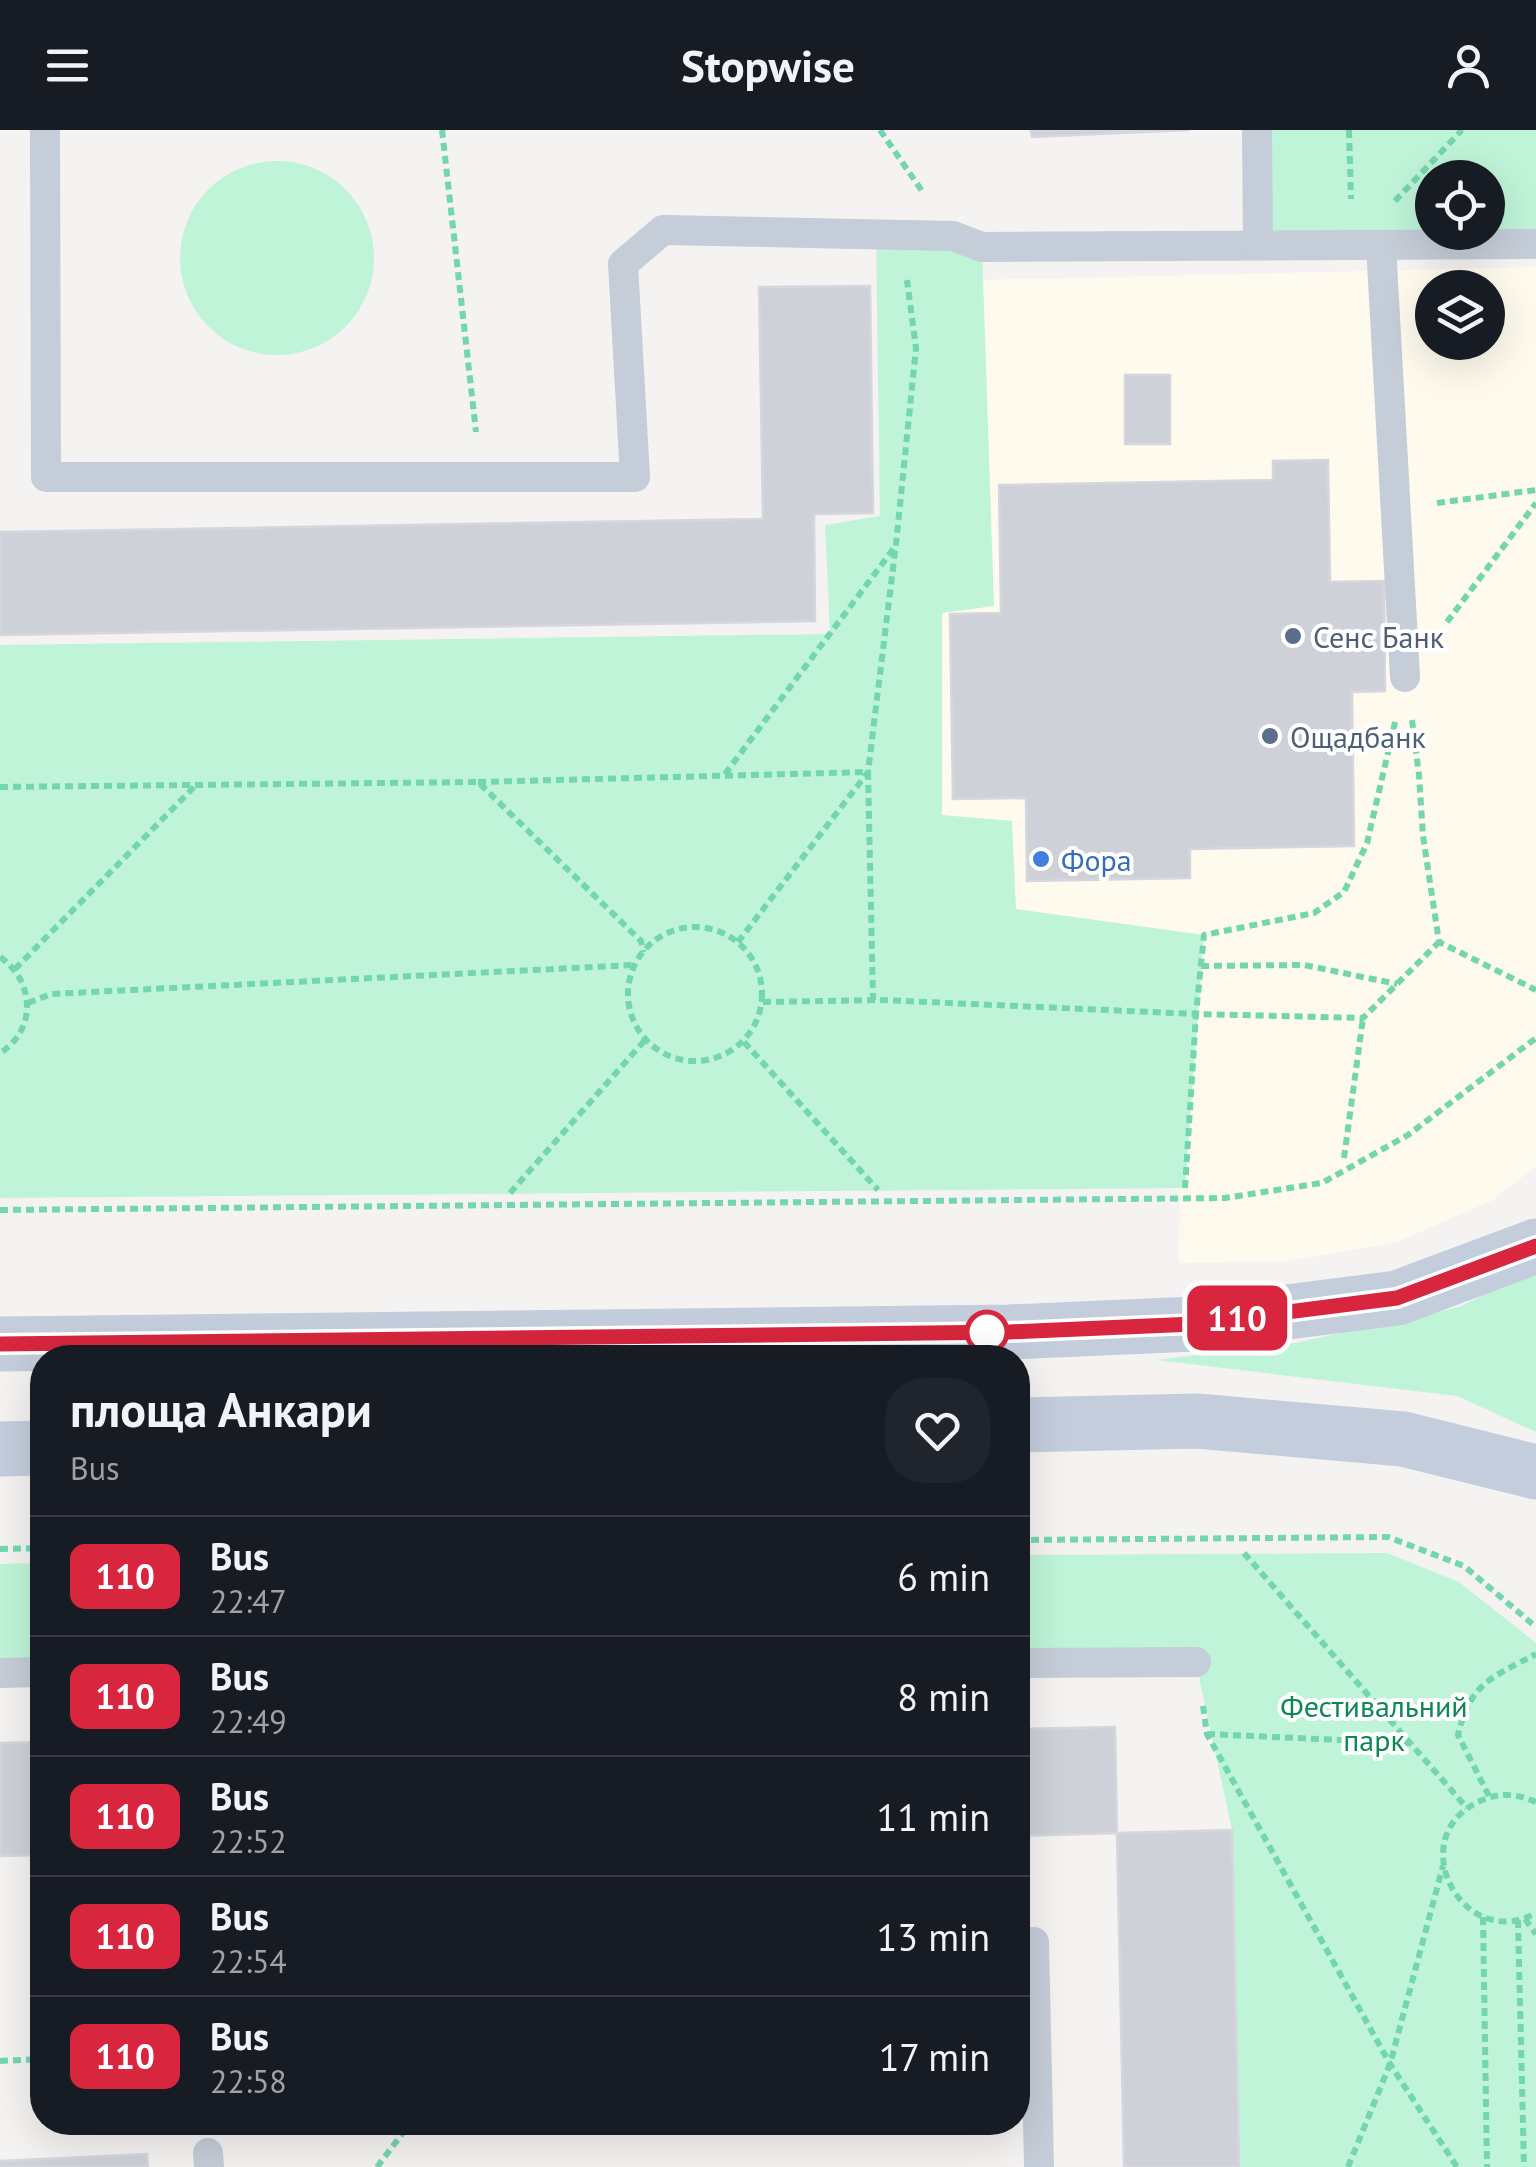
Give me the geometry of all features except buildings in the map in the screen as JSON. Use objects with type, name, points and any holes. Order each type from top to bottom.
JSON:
[{"type":"street","points":[[0,1344],[1009,1332],[1194,1324],[1397,1298],[1536,1246]]},
{"type":"street","points":[[1030,1425],[1197,1421],[1384,1437],[1536,1472]]},
{"type":"street","points":[[0,1449],[30,1448]]},
{"type":"lane","points":[[44,130],[46,477],[635,477],[623,264],[663,230],[953,236],[982,248],[1536,244]]},
{"type":"lane","points":[[1257,130],[1258,245]]},
{"type":"lane","points":[[1367,245],[1396,508],[1406,677]]},
{"type":"lane","points":[[1030,1663],[1196,1662]]},
{"type":"lane","points":[[0,1673],[30,1672]]},
{"type":"lane","points":[[1030,1942],[1034,1942],[1039,2167]]},
{"type":"path","points":[[442,130],[481,477]]},
{"type":"path","points":[[880,130],[953,236]]},
{"type":"path","points":[[1349,130],[1367,245]]},
{"type":"path","points":[[1367,245],[1462,130]]},
{"type":"path","points":[[873,1000],[868,772],[916,348],[901,234]]},
{"type":"path","points":[[1396,508],[1536,490]]},
{"type":"path","points":[[1185,1188],[1204,935],[1314,913],[1344,892],[1367,843],[1406,677],[1536,502]]},
{"type":"path","points":[[724,775],[896,544]]},
{"type":"path","points":[[1406,677],[1420,774],[1422,836],[1439,942]]},
{"type":"path","points":[[0,787],[478,782],[868,772]]},
{"type":"path","points":[[738,942],[868,772]]},
{"type":"path","points":[[478,782],[641,941],[643,952]]},
{"type":"path","points":[[16,969],[196,785]]},
{"type":"path","points":[[699,926],[720,931],[738,942],[753,959],[762,980],[763,1002],[757,1024],[744,1042],[705,1061],[683,1062],[663,1054],[646,1040],[628,1005],[628,985],[643,952],[658,938],[678,929],[699,926]]},
{"type":"path","points":[[1344,1158],[1363,1018],[1439,942]]},
{"type":"path","points":[[1439,942],[1536,990]]},
{"type":"path","points":[[0,958],[16,969],[25,985],[28,1003],[18,1037],[0,1053]]},
{"type":"path","points":[[28,1003],[52,994],[634,966]]},
{"type":"path","points":[[1201,966],[1304,966],[1397,984]]},
{"type":"path","points":[[763,1002],[873,1000],[1363,1018]]},
{"type":"path","points":[[0,1210],[1225,1198],[1322,1184],[1408,1135],[1536,1038]]},
{"type":"path","points":[[510,1193],[646,1040]]},
{"type":"path","points":[[744,1042],[878,1190]]},
{"type":"path","points":[[1030,1540],[1388,1537],[1464,1566],[1536,1627]]},
{"type":"path","points":[[0,1548],[30,1548]]},
{"type":"path","points":[[1244,1553],[1467,1808]]},
{"type":"path","points":[[1489,1796],[1458,1735],[1465,1704],[1485,1681],[1536,1654]]},
{"type":"path","points":[[1196,1662],[1208,1734],[1390,2064],[1457,2167]]},
{"type":"path","points":[[1208,1734],[1410,1744]]},
{"type":"path","points":[[1348,2167],[1390,2064],[1452,1824],[1467,1808],[1489,1796],[1518,1794],[1536,1802]]},
{"type":"path","points":[[1443,1866],[1456,1897],[1483,1917],[1522,1920],[1536,1913]]},
{"type":"path","points":[[1483,1917],[1487,2167]]},
{"type":"path","points":[[1522,1920],[1536,1934]]},
{"type":"path","points":[[1522,1920],[1524,2167]]},
{"type":"path","points":[[0,2060],[30,2060]]},
{"type":"path","points":[[376,2167],[401,2135]]},
{"type":"shaded area","points":[[1536,267],[1536,1166],[1493,1200],[1397,1242],[1290,1261],[1179,1263],[1182,974],[932,967],[936,281]]},
{"type":"green space","points":[[1257,130],[1536,130],[1536,244],[1505,244],[1505,160],[1415,160],[1415,244],[1258,245]]},
{"type":"green space","points":[[277,161],[314,168],[346,189],[367,221],[374,258],[367,295],[346,327],[314,348],[277,355],[240,348],[208,327],[187,295],[180,258],[187,221],[208,189],[240,168]]},
{"type":"green space","points":[[876,234],[982,247],[994,606],[942,613],[942,815],[1012,821],[1016,909],[1204,935],[1185,1188],[0,1198],[0,645],[830,634],[825,525],[880,516]]},
{"type":"green space","points":[[1536,1269],[1536,1432],[1457,1396],[1156,1360],[1295,1343],[1459,1307]]},
{"type":"green space","name":"Фестивальний парк","points":[[1387,1553],[1459,1582],[1536,1643],[1536,2167],[1239,2167],[1232,1830],[1196,1663],[1030,1664],[1030,1555]]},
{"type":"green space","points":[[30,1563],[30,1674],[0,1675],[0,1564]]},
{"type":"bus line","name":"110","points":[[0,1344],[1009,1332],[1194,1324],[1397,1298],[1536,1246]]},
{"type":"place","name":"Сенс Банк","points":[[1293,636]]},
{"type":"place","name":"Ощадбанк","points":[[1270,736]]},
{"type":"place","name":"Фора","points":[[1041,859]]}]
